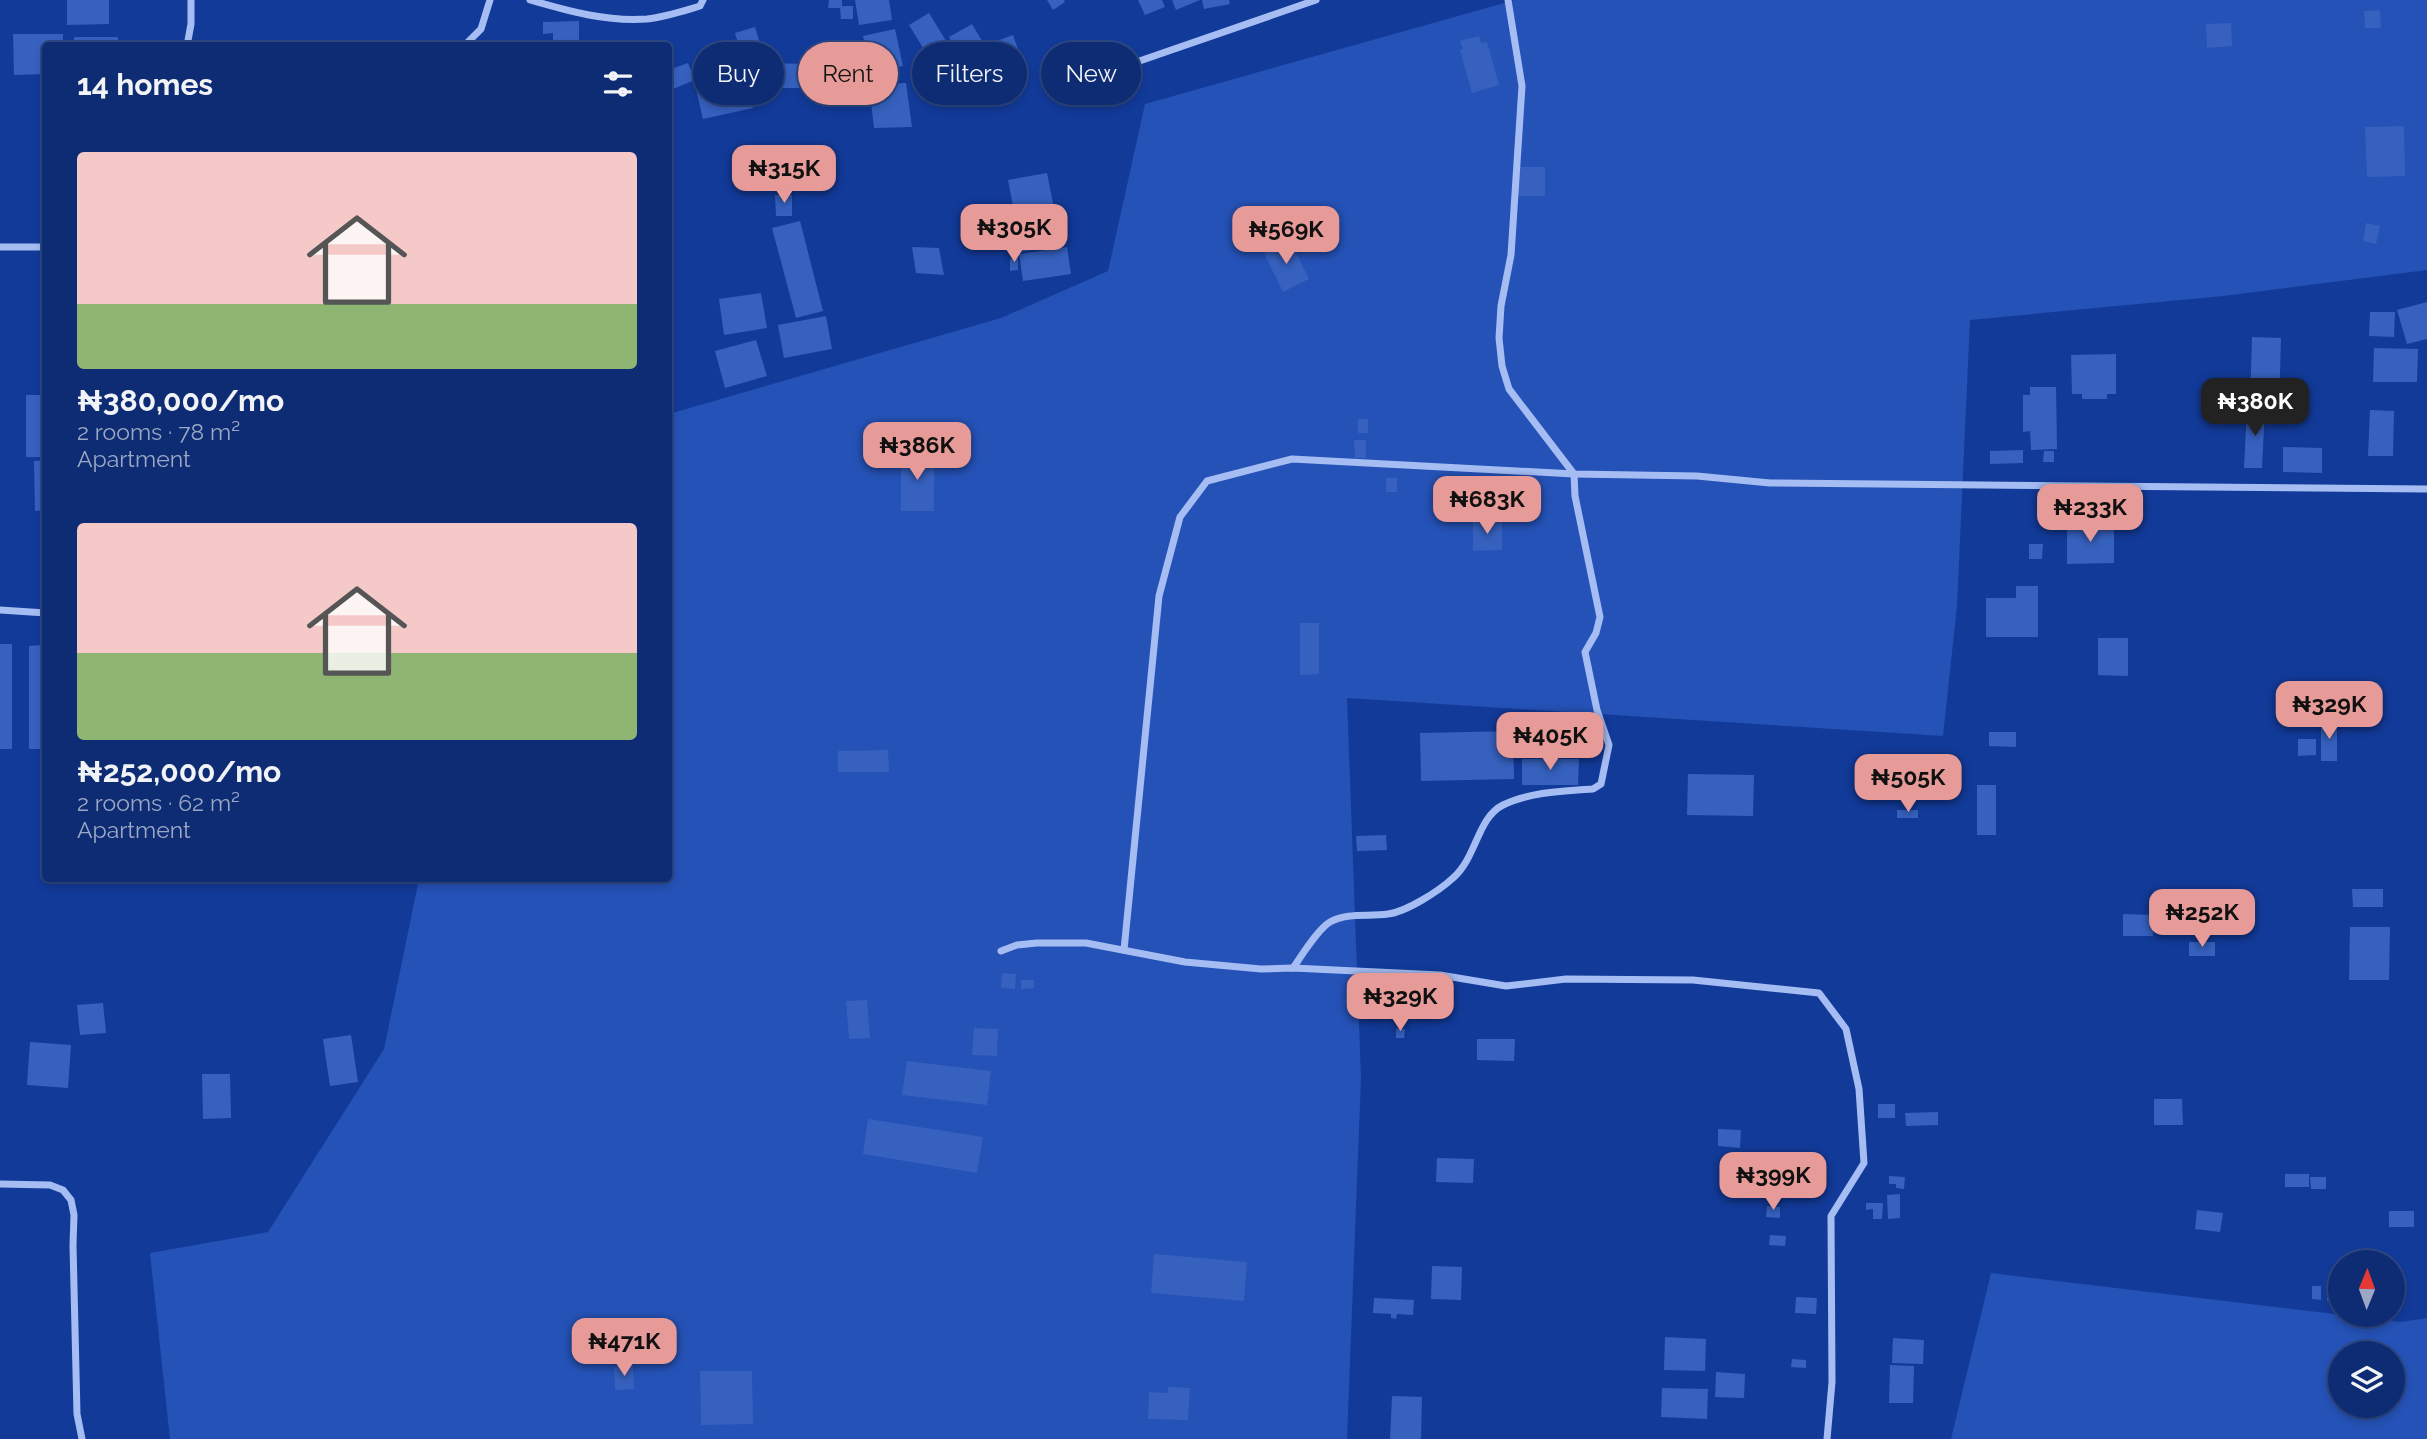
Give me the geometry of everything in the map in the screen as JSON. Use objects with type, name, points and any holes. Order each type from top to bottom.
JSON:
[{"type":"street","points":[[188,42],[191,0]]},
{"type":"street","points":[[468,42],[481,29],[491,0]]},
{"type":"street","points":[[530,0],[572,13],[620,19],[649,19],[700,6],[703,0]]},
{"type":"street","points":[[1141,60],[1316,0]]},
{"type":"street","points":[[1293,968],[1327,924],[1341,917],[1389,914],[1406,909],[1451,880],[1467,864],[1487,818],[1499,807],[1515,799],[1592,789],[1601,784],[1609,745],[1597,710],[1585,652],[1596,633],[1600,617],[1575,496],[1574,474],[1509,389],[1502,366],[1499,327],[1511,256],[1522,86],[1508,0]]},
{"type":"street","points":[[0,247],[42,247]]},
{"type":"street","points":[[1124,950],[1158,597],[1180,517],[1207,481],[1292,459],[1574,474],[1698,477],[1770,483],[2427,489]]},
{"type":"street","points":[[0,610],[42,612]]},
{"type":"street","points":[[1001,951],[1017,945],[1037,943],[1086,943],[1185,962],[1261,969],[1440,975],[1506,986],[1566,979],[1693,980],[1819,993],[1846,1029],[1859,1089],[1864,1163],[1831,1216],[1832,1381],[1827,1439]]},
{"type":"street","points":[[0,1184],[50,1185],[62,1190],[71,1200],[74,1215],[77,1415],[82,1439]]},
{"type":"shaded area","points":[[1515,0],[2427,0],[2427,270],[2223,296],[1970,320],[1957,606],[1943,736],[1347,698],[1361,1078],[1347,1439],[170,1439],[150,1253],[268,1232],[384,1049],[418,882],[672,882],[672,413],[1001,318],[1108,271],[1145,104]]},
{"type":"shaded area","points":[[1991,1273],[2328,1313],[2328,1327],[2405,1327],[2405,1321],[2427,1318],[2427,1439],[1951,1439]]},
{"type":"building","points":[[67,0],[109,0],[109,24],[67,25]]},
{"type":"building","points":[[829,0],[842,0],[842,6],[853,6],[853,19],[841,19],[840,8],[828,8]]},
{"type":"building","points":[[855,0],[889,0],[892,20],[859,25]]},
{"type":"building","points":[[1047,0],[1064,0],[1065,2],[1053,10]]},
{"type":"building","points":[[1138,0],[1162,0],[1165,7],[1145,15]]},
{"type":"building","points":[[1172,0],[1200,0],[1176,10]]},
{"type":"building","points":[[1202,0],[1229,0],[1230,4],[1204,9]]},
{"type":"building","points":[[2380,10],[2381,28],[2365,28],[2364,11]]},
{"type":"building","points":[[929,13],[947,42],[919,42],[909,25]]},
{"type":"building","points":[[579,21],[579,42],[553,42],[553,33],[543,34],[543,22]]},
{"type":"building","points":[[2231,23],[2232,46],[2207,48],[2206,24]]},
{"type":"building","points":[[972,24],[983,42],[952,42],[949,37]]},
{"type":"building","points":[[755,27],[760,42],[738,42],[735,33]]},
{"type":"building","points":[[895,29],[898,42],[864,42],[863,36]]},
{"type":"building","points":[[13,34],[63,34],[63,42],[42,42],[42,74],[14,75]]},
{"type":"building","points":[[1013,35],[1015,42],[994,42]]},
{"type":"building","points":[[1479,36],[1481,43],[1487,42],[1499,85],[1472,93],[1460,41]]},
{"type":"building","points":[[74,37],[118,37],[118,42],[74,42]]},
{"type":"building","points":[[898,43],[903,66],[898,67]]},
{"type":"building","points":[[688,63],[693,81],[672,89],[672,69]]},
{"type":"building","points":[[784,63],[798,64],[798,88],[784,88]]},
{"type":"building","points":[[898,83],[906,83],[912,127],[874,128],[871,105],[898,105]]},
{"type":"building","points":[[700,105],[752,105],[753,108],[703,119]]},
{"type":"building","points":[[2404,126],[2405,176],[2367,177],[2365,127]]},
{"type":"building","points":[[1518,167],[1545,167],[1545,196],[1518,196]]},
{"type":"building","points":[[1047,173],[1061,244],[1022,252],[1008,180]]},
{"type":"building","points":[[775,195],[792,195],[792,216],[776,216]]},
{"type":"building","points":[[800,221],[823,311],[796,318],[772,228]]},
{"type":"building","points":[[2366,223],[2380,226],[2376,244],[2363,241]]},
{"type":"building","points":[[1290,240],[1309,279],[1283,292],[1264,253]]},
{"type":"building","points":[[912,247],[939,248],[944,275],[916,273]]},
{"type":"building","points":[[1067,247],[1071,274],[1023,281],[1019,254]]},
{"type":"building","points":[[1018,258],[1018,270],[1010,271],[1010,259]]},
{"type":"building","points":[[761,293],[767,328],[724,335],[719,299]]},
{"type":"building","points":[[2427,302],[2427,339],[2407,344],[2397,310]]},
{"type":"building","points":[[2370,312],[2395,312],[2394,337],[2369,336]]},
{"type":"building","points":[[826,316],[832,349],[784,358],[778,325]]},
{"type":"building","points":[[2252,337],[2281,338],[2279,405],[2250,404]]},
{"type":"building","points":[[756,340],[767,376],[725,388],[715,351]]},
{"type":"building","points":[[2374,348],[2418,349],[2417,382],[2373,382]]},
{"type":"building","points":[[2116,354],[2116,394],[2107,394],[2107,399],[2082,399],[2082,394],[2072,394],[2071,355]]},
{"type":"building","points":[[2030,387],[2056,387],[2057,449],[2031,450],[2030,431],[2023,432],[2023,395],[2030,395]]},
{"type":"building","points":[[26,395],[42,395],[42,457],[26,457]]},
{"type":"building","points":[[2247,407],[2265,407],[2262,468],[2244,468]]},
{"type":"building","points":[[2370,410],[2394,411],[2393,456],[2368,456]]},
{"type":"building","points":[[1358,419],[1368,419],[1368,433],[1358,433]]},
{"type":"building","points":[[1354,440],[1366,440],[1366,458],[1355,458]]},
{"type":"building","points":[[2283,447],[2322,448],[2322,473],[2283,472]]},
{"type":"building","points":[[2023,450],[2023,463],[1990,464],[1990,451]]},
{"type":"building","points":[[2044,451],[2054,451],[2054,462],[2043,462]]},
{"type":"building","points":[[901,453],[934,453],[934,511],[901,511]]},
{"type":"building","points":[[42,460],[42,510],[35,511],[34,461]]},
{"type":"building","points":[[1386,478],[1397,478],[1397,492],[1386,492]]},
{"type":"building","points":[[1473,521],[1502,521],[1502,550],[1473,551]]},
{"type":"building","points":[[2067,524],[2114,524],[2114,563],[2067,564]]},
{"type":"building","points":[[2029,544],[2043,544],[2042,559],[2029,559]]},
{"type":"building","points":[[2016,586],[2038,586],[2038,637],[1986,637],[1986,598],[2016,598]]},
{"type":"building","points":[[1300,623],[1319,623],[1319,674],[1300,675]]},
{"type":"building","points":[[2098,638],[2128,638],[2128,676],[2098,675]]},
{"type":"building","points":[[0,644],[12,644],[12,749],[0,749]]},
{"type":"building","points":[[42,645],[42,749],[29,749],[29,646]]},
{"type":"building","points":[[2321,722],[2337,722],[2337,761],[2321,761]]},
{"type":"building","points":[[1513,731],[1514,779],[1421,781],[1420,733]]},
{"type":"building","points":[[1989,732],[2016,732],[2016,747],[1989,746]]},
{"type":"building","points":[[2298,739],[2316,739],[2316,755],[2298,756]]},
{"type":"building","points":[[888,750],[889,772],[838,772],[838,751]]},
{"type":"building","points":[[1522,759],[1579,759],[1578,785],[1522,785]]},
{"type":"building","points":[[1688,774],[1754,775],[1753,816],[1687,815]]},
{"type":"building","points":[[1977,785],[1996,785],[1996,835],[1977,835]]},
{"type":"building","points":[[1897,810],[1918,810],[1918,818],[1897,818]]},
{"type":"building","points":[[1386,835],[1387,850],[1357,851],[1356,836]]},
{"type":"building","points":[[2352,889],[2383,889],[2383,907],[2353,907]]},
{"type":"building","points":[[2123,914],[2153,915],[2153,936],[2123,936]]},
{"type":"building","points":[[2350,927],[2390,927],[2389,980],[2349,980]]},
{"type":"building","points":[[2189,942],[2215,942],[2215,956],[2189,956]]},
{"type":"building","points":[[1002,973],[1016,974],[1015,989],[1001,988]]},
{"type":"building","points":[[1021,980],[1034,980],[1034,988],[1021,989]]},
{"type":"building","points":[[1428,993],[1443,993],[1444,1015],[1429,1016]]},
{"type":"building","points":[[867,1000],[870,1038],[849,1039],[846,1001]]},
{"type":"building","points":[[103,1003],[106,1033],[80,1035],[77,1005]]},
{"type":"building","points":[[974,1028],[998,1029],[997,1056],[972,1055]]},
{"type":"building","points":[[1396,1029],[1405,1029],[1404,1038],[1396,1038]]},
{"type":"building","points":[[351,1035],[358,1082],[330,1086],[323,1039]]},
{"type":"building","points":[[1477,1039],[1515,1039],[1514,1061],[1477,1060]]},
{"type":"building","points":[[30,1042],[71,1045],[68,1088],[27,1085]]},
{"type":"building","points":[[907,1061],[991,1071],[987,1105],[902,1095]]},
{"type":"building","points":[[202,1074],[230,1074],[231,1118],[203,1119]]},
{"type":"building","points":[[2154,1099],[2182,1099],[2183,1125],[2154,1125]]},
{"type":"building","points":[[1878,1104],[1895,1104],[1895,1118],[1878,1118]]},
{"type":"building","points":[[1938,1112],[1938,1125],[1906,1126],[1905,1113]]},
{"type":"building","points":[[868,1119],[983,1137],[977,1173],[863,1154]]},
{"type":"building","points":[[1718,1129],[1741,1130],[1740,1148],[1718,1146]]},
{"type":"building","points":[[1437,1158],[1474,1159],[1473,1183],[1436,1182]]},
{"type":"building","points":[[2285,1174],[2309,1174],[2309,1187],[2285,1187]]},
{"type":"building","points":[[1889,1176],[1905,1177],[1904,1189],[1896,1188],[1896,1184],[1889,1184]]},
{"type":"building","points":[[2310,1177],[2326,1177],[2326,1189],[2311,1189]]},
{"type":"building","points":[[1900,1194],[1900,1218],[1888,1219],[1887,1195]]},
{"type":"building","points":[[1866,1203],[1883,1203],[1882,1219],[1873,1219],[1873,1209],[1866,1210]]},
{"type":"building","points":[[1767,1206],[1780,1207],[1780,1218],[1766,1217]]},
{"type":"building","points":[[2197,1210],[2223,1213],[2220,1232],[2195,1229]]},
{"type":"building","points":[[2389,1211],[2414,1211],[2414,1227],[2389,1227]]},
{"type":"building","points":[[1770,1235],[1786,1236],[1785,1246],[1769,1245]]},
{"type":"building","points":[[1154,1254],[1247,1262],[1244,1301],[1151,1293]]},
{"type":"building","points":[[1432,1266],[1462,1267],[1461,1300],[1431,1299]]},
{"type":"building","points":[[2312,1286],[2321,1286],[2321,1300],[2312,1299]]},
{"type":"building","points":[[1796,1297],[1817,1298],[1816,1314],[1795,1313]]},
{"type":"building","points":[[1374,1298],[1414,1300],[1413,1315],[1397,1314],[1396,1319],[1391,1318],[1391,1314],[1373,1313]]},
{"type":"building","points":[[1665,1337],[1706,1339],[1705,1371],[1664,1370]]},
{"type":"building","points":[[1893,1338],[1924,1340],[1923,1364],[1892,1363]]},
{"type":"building","points":[[1792,1359],[1806,1360],[1806,1368],[1791,1367]]},
{"type":"building","points":[[633,1365],[634,1389],[615,1390],[614,1366]]},
{"type":"building","points":[[1890,1365],[1914,1366],[1913,1403],[1889,1403]]},
{"type":"building","points":[[700,1371],[752,1371],[753,1424],[701,1425]]},
{"type":"building","points":[[1716,1372],[1745,1374],[1744,1398],[1715,1397]]},
{"type":"building","points":[[1168,1387],[1190,1388],[1188,1420],[1148,1419],[1149,1392],[1168,1393]]},
{"type":"building","points":[[1662,1388],[1708,1389],[1707,1419],[1661,1417]]},
{"type":"building","points":[[1392,1396],[1422,1397],[1421,1439],[1390,1439]]}]
